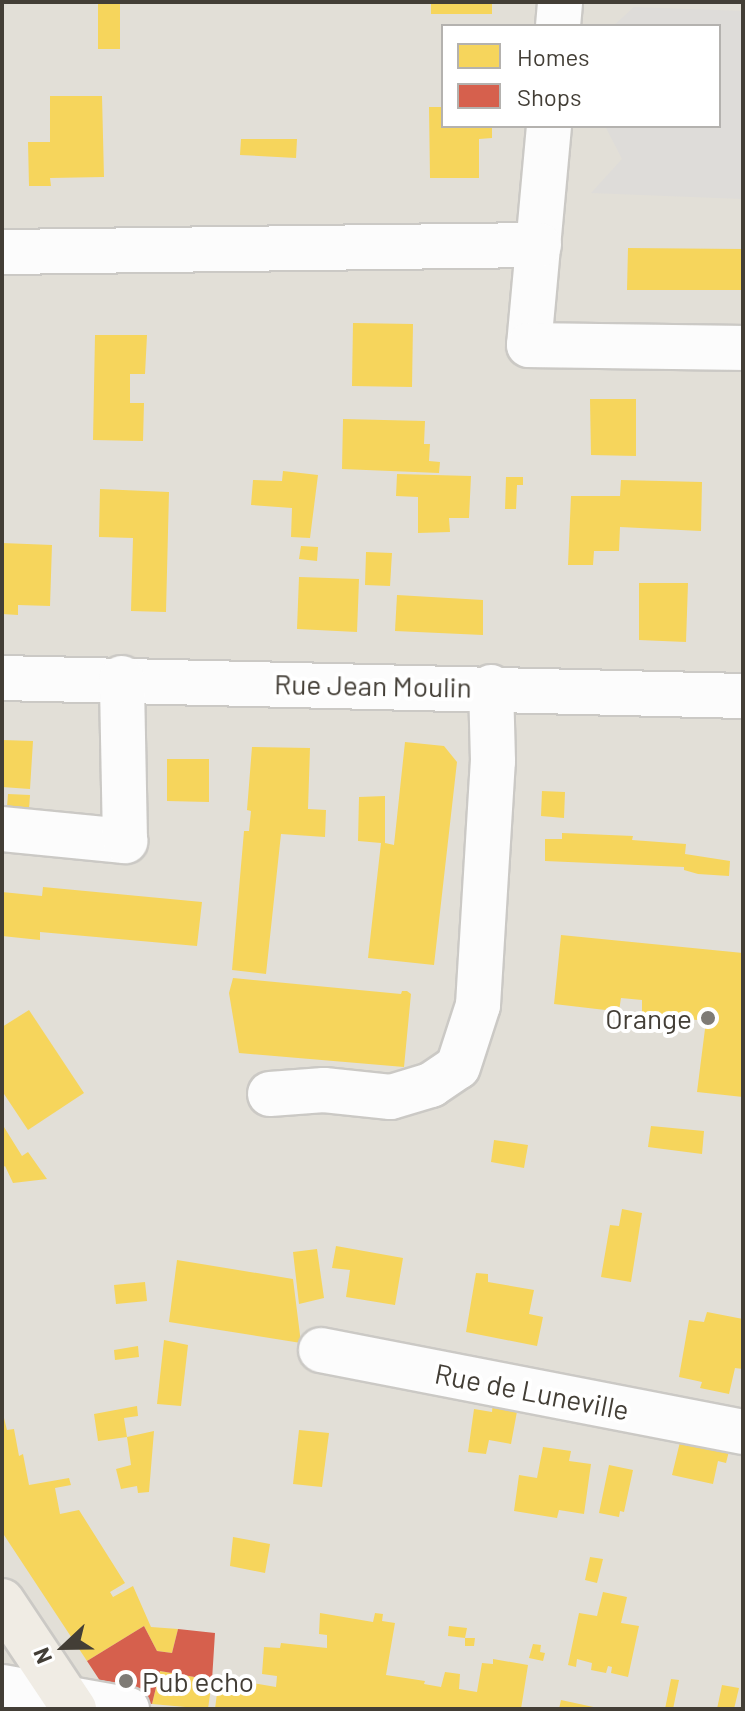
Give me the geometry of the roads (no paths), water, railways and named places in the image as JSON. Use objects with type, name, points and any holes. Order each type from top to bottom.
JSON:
[{"type":"main road","points":[[2,1601],[70,1702]]},
{"type":"street","points":[[558,24],[560,2]]},
{"type":"street","points":[[549,128],[529,345],[743,348]]},
{"type":"street","points":[[2,252],[539,245]]},
{"type":"street","name":"Rue Jean Moulin","points":[[2,678],[122,678],[743,696]]},
{"type":"street","points":[[2,829],[125,841],[122,678]]},
{"type":"street","points":[[270,1094],[324,1090],[391,1097],[431,1085],[458,1067],[478,1005],[493,761],[491,687]]},
{"type":"street","name":"Rue de Luneville","points":[[321,1350],[743,1432]]},
{"type":"street","points":[[2,1687],[70,1702],[127,1709]]},
{"type":"place","name":"Orange","points":[[708,1018]]},
{"type":"place","name":"Pub echo","points":[[126,1681]]}]
